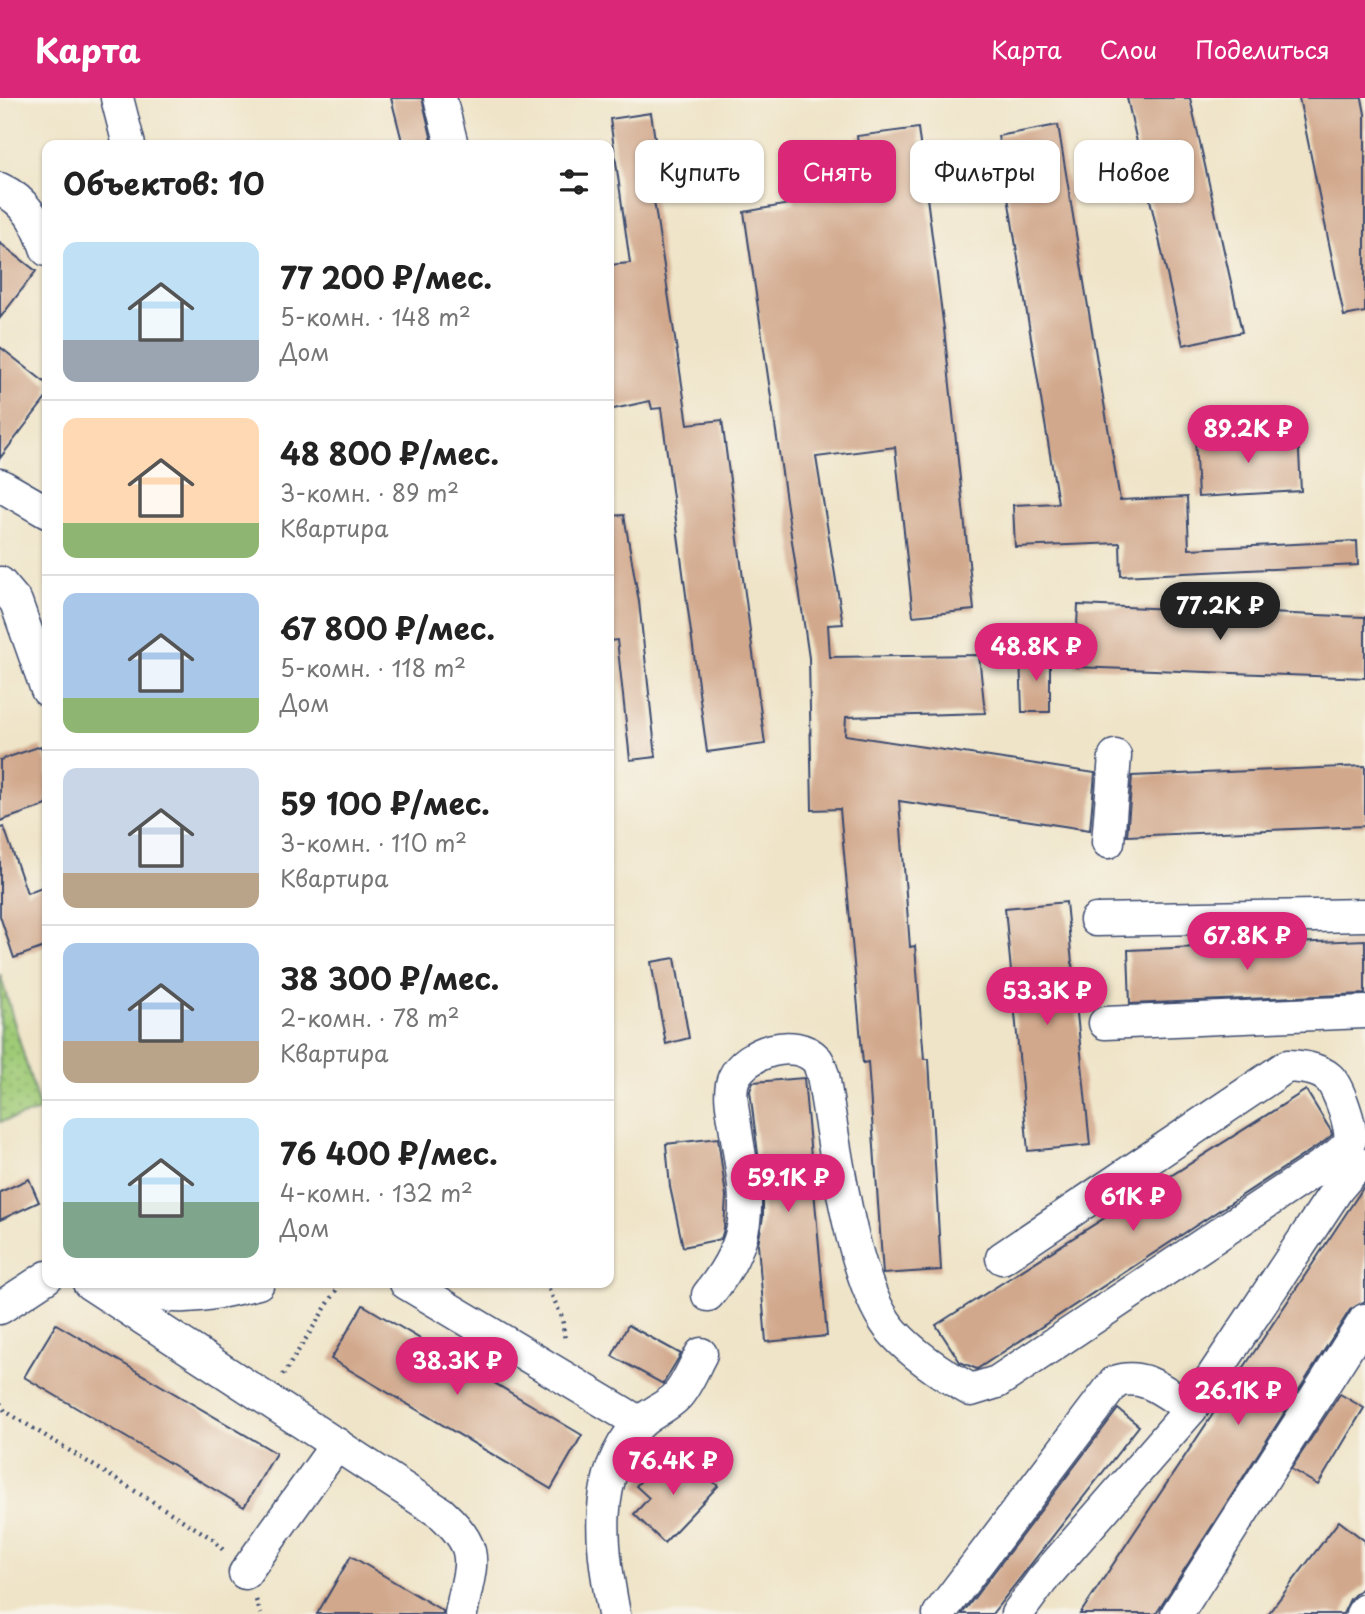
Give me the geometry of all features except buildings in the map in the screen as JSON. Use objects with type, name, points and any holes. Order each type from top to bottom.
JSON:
[{"type":"lane","points":[[117,98],[128,140]]},
{"type":"lane","points":[[440,98],[451,140]]},
{"type":"lane","points":[[0,189],[24,205],[42,234]]},
{"type":"lane","points":[[0,485],[42,507]]},
{"type":"lane","points":[[0,583],[16,602],[42,676]]},
{"type":"lane","points":[[1108,842],[1115,755]]},
{"type":"lane","points":[[1096,920],[1365,915]]},
{"type":"lane","points":[[1105,1023],[1365,1012]]},
{"type":"lane","points":[[708,1296],[728,1270],[745,1230],[747,1209],[731,1100],[734,1079],[746,1061],[763,1053],[785,1049],[802,1051],[816,1060],[823,1075],[850,1224],[871,1294],[892,1332],[944,1374],[971,1390],[997,1382],[1336,1156],[1346,1148],[1351,1137],[1343,1103],[1329,1078],[1306,1067],[1287,1066],[1002,1258]]},
{"type":"lane","points":[[1017,1614],[1042,1580],[1191,1409],[1338,1188],[1356,1167],[1365,1165]]},
{"type":"lane","points":[[0,1308],[42,1280]]},
{"type":"lane","points":[[97,1288],[441,1513],[464,1534],[470,1562],[461,1614]]},
{"type":"lane","points":[[128,1288],[175,1298],[205,1296],[238,1288]]},
{"type":"lane","points":[[415,1288],[640,1423]]},
{"type":"lane","points":[[1177,1614],[1365,1320]]},
{"type":"lane","points":[[614,1614],[602,1548],[604,1496],[611,1470],[640,1423],[677,1396],[701,1354]]},
{"type":"lane","points":[[939,1614],[1115,1382],[1130,1377],[1148,1382],[1191,1409]]},
{"type":"lane","points":[[245,1573],[337,1444]]},
{"type":"path","points":[[268,1399],[338,1288]]},
{"type":"path","points":[[549,1288],[564,1329],[565,1347],[556,1371]]},
{"type":"path","points":[[0,1403],[5,1411],[213,1539],[245,1573],[261,1614]]},
{"type":"green space","points":[[0,974],[40,1111],[0,1122]]}]
